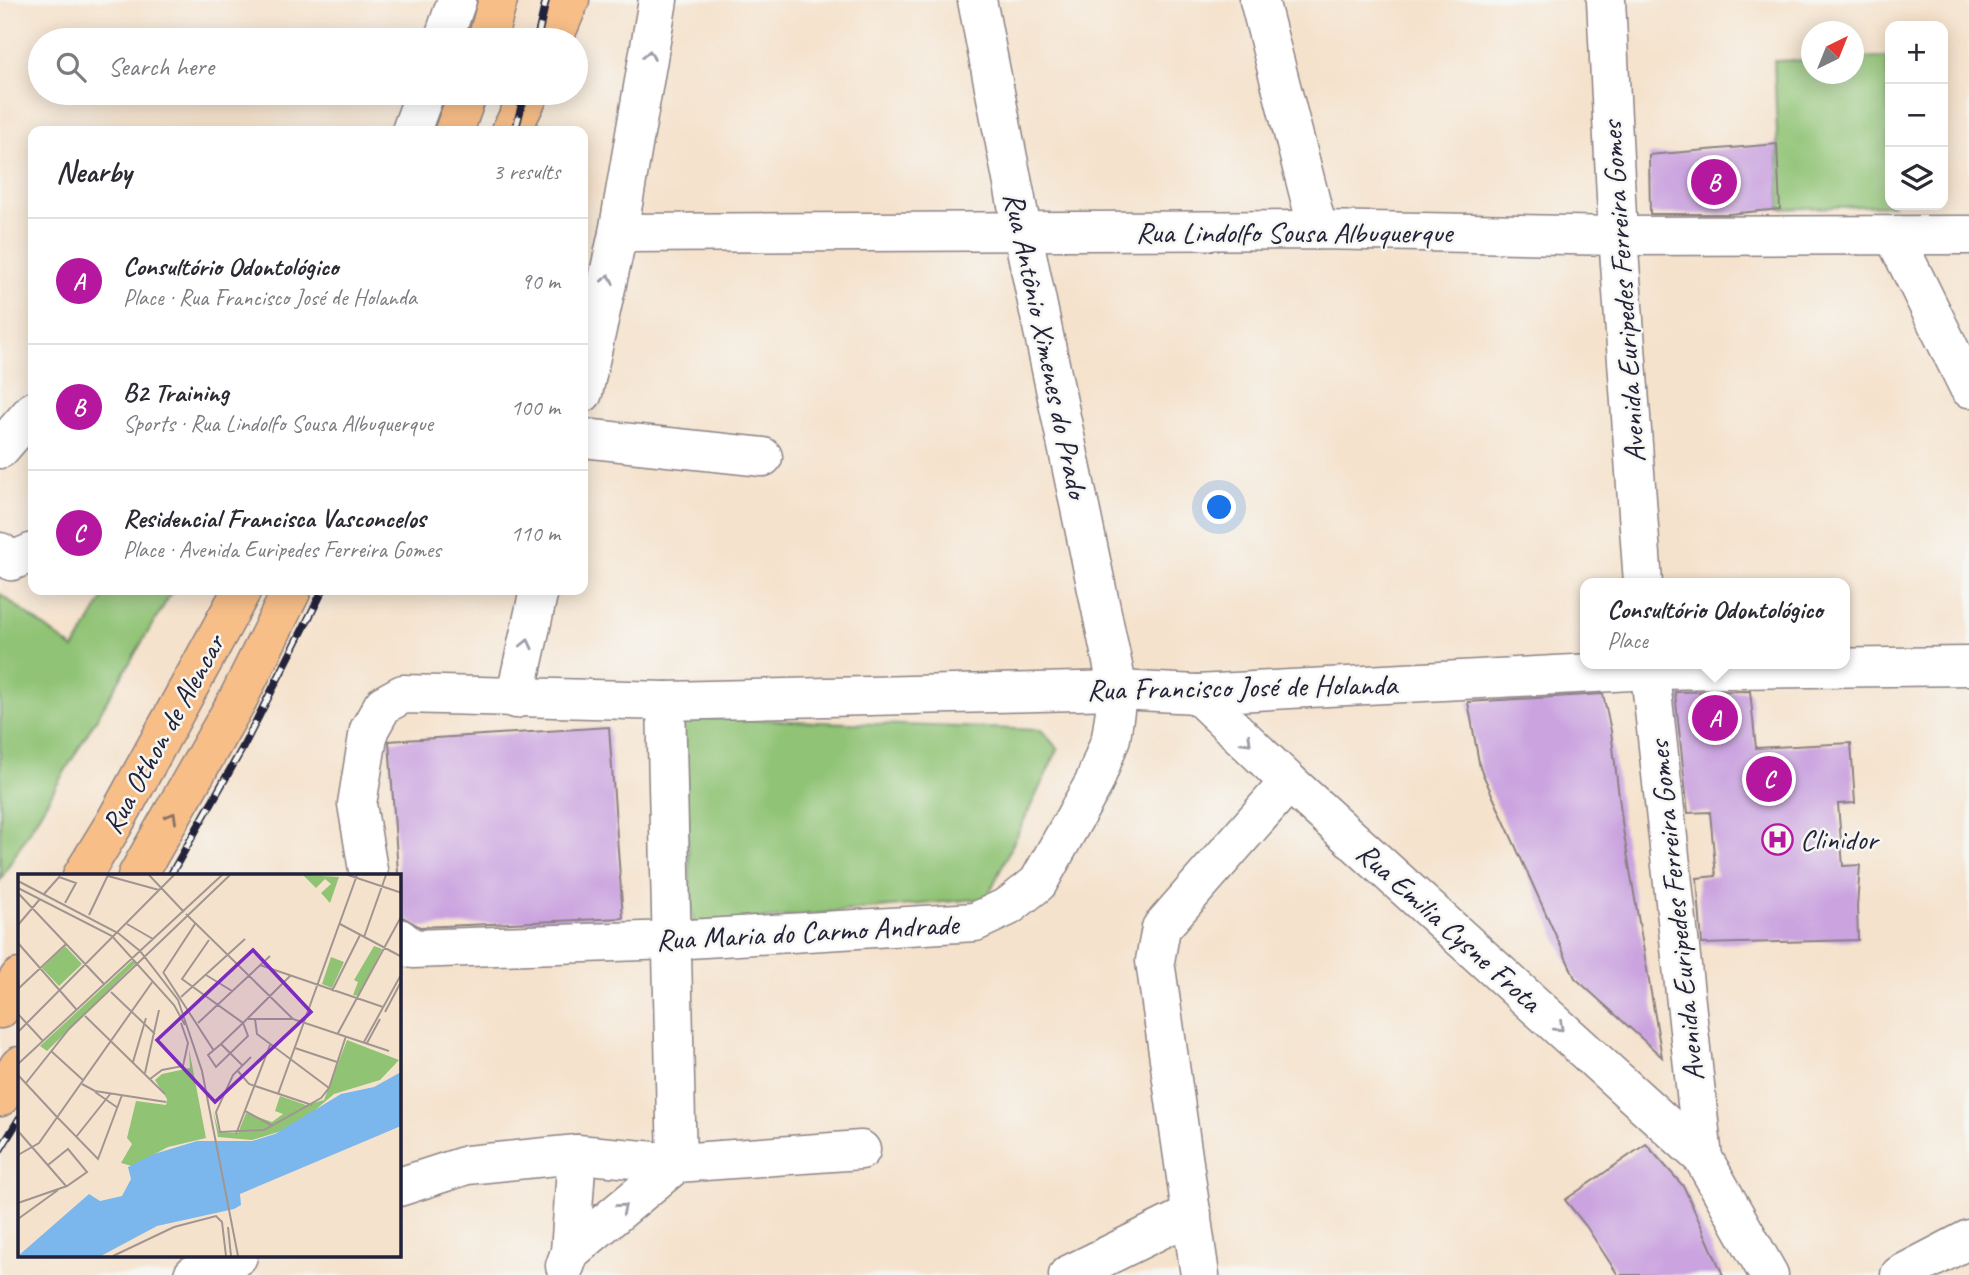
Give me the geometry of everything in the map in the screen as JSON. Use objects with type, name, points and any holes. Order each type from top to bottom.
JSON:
[{"type":"main road","points":[[490,28],[498,0]]},
{"type":"main road","points":[[559,28],[570,0]]},
{"type":"main road","points":[[456,126],[464,105]]},
{"type":"main road","points":[[514,126],[524,105]]},
{"type":"main road","name":"Rua Othon de Alencar","points":[[83,874],[122,810],[239,595]]},
{"type":"main road","name":"Rua Othon de Alencar","points":[[138,874],[239,699],[290,595]]},
{"type":"main road","points":[[0,1009],[18,980]]},
{"type":"main road","points":[[0,1097],[18,1068]]},
{"type":"street","points":[[447,28],[457,0]]},
{"type":"street","points":[[588,370],[618,233],[658,0]]},
{"type":"street","name":"Rua Antônio Ximenes do Prado","points":[[977,0],[1021,230],[1118,690]]},
{"type":"street","points":[[1259,0],[1318,230]]},
{"type":"street","name":"Avenida Euripedes Ferreira Gomes","points":[[1606,0],[1618,236],[1643,578]]},
{"type":"street","points":[[413,126],[421,105]]},
{"type":"street","name":"Rua Lindolfo Sousa Albuquerque","points":[[618,233],[1318,230],[1618,236],[1969,235]]},
{"type":"street","points":[[1894,236],[1969,388]]},
{"type":"street","points":[[0,449],[28,417]]},
{"type":"street","points":[[588,439],[763,457]]},
{"type":"street","points":[[369,874],[357,804],[369,730],[383,705],[403,694],[515,699],[538,595]]},
{"type":"street","name":"Rua Francisco José de Holanda","points":[[1850,666],[1969,666]]},
{"type":"street","name":"Rua Francisco José de Holanda","points":[[515,699],[666,701],[1118,690],[1197,694],[1616,669]]},
{"type":"street","name":"Avenida Euripedes Ferreira Gomes","points":[[1649,669],[1703,1158]]},
{"type":"street","name":"Rua Maria do Carmo Andrade","points":[[401,940],[413,949],[673,940],[975,922],[1009,906],[1038,883],[1094,783],[1111,738],[1118,690]]},
{"type":"street","name":"Rua Emilia Cysne Frota","points":[[1197,694],[1289,782],[1703,1158]]},
{"type":"street","points":[[566,1264],[677,1163],[666,701]]},
{"type":"street","points":[[1200,1275],[1154,961],[1161,928],[1289,782]]},
{"type":"street","points":[[401,1186],[467,1165],[577,1154],[677,1163],[861,1150]]},
{"type":"street","points":[[566,1264],[577,1154]]},
{"type":"street","points":[[1703,1158],[1769,1275]]},
{"type":"street","points":[[1068,1275],[1192,1214]]},
{"type":"street","points":[[1900,1275],[1969,1239]]},
{"type":"street","points":[[193,1275],[233,1258]]},
{"type":"green space","points":[[1885,57],[1885,205],[1780,209],[1774,61],[1801,60],[1801,84],[1864,84],[1864,58]]},
{"type":"green space","points":[[0,594],[74,649],[105,595],[170,595],[0,880]]},
{"type":"green space","points":[[680,717],[1041,730],[1058,749],[987,898],[693,925]]},
{"type":"building","points":[[1777,144],[1780,209],[1728,214],[1650,214],[1649,155]]},
{"type":"building","points":[[1750,691],[1756,748],[1851,743],[1855,803],[1838,804],[1843,866],[1860,865],[1858,940],[1702,944],[1697,878],[1716,876],[1710,812],[1688,813],[1675,692]]},
{"type":"building","points":[[1603,694],[1662,1057],[1575,978],[1480,768],[1468,702]]},
{"type":"building","points":[[609,727],[623,918],[420,927],[401,916],[401,874],[398,874],[389,741]]},
{"type":"building","points":[[1646,1144],[1684,1187],[1723,1275],[1618,1275],[1586,1226],[1565,1200]]},
{"type":"railway","points":[[540,28],[546,0]]},
{"type":"railway","points":[[516,126],[522,105]]},
{"type":"railway","points":[[171,874],[242,749],[320,595]]},
{"type":"railway","points":[[0,1150],[18,1121]]},
{"type":"place","name":"B2 Training","points":[[1714,182]]},
{"type":"place","name":"Consultório Odontológico","points":[[1715,718]]},
{"type":"place","name":"Residencial Francisca Vasconcelos","points":[[1769,779]]},
{"type":"place","name":"Clinidor","points":[[1777,839]]}]
